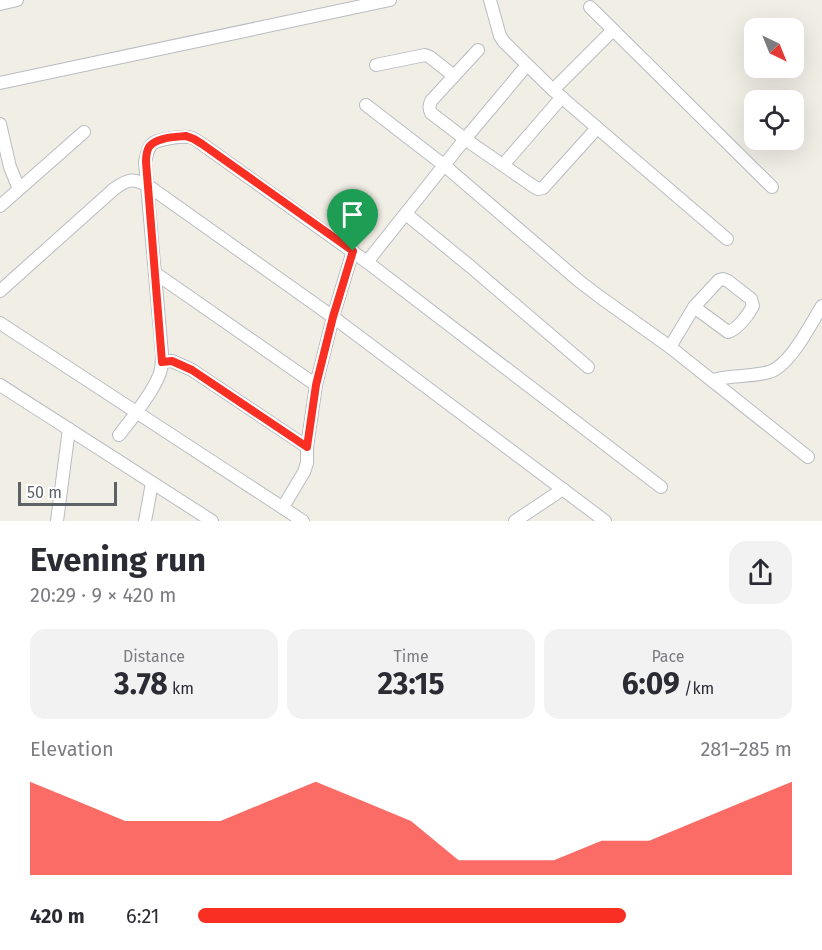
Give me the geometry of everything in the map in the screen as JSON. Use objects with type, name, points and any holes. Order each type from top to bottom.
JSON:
[{"type":"street","points":[[0,4],[17,0]]},
{"type":"street","points":[[0,84],[390,0]]},
{"type":"street","points":[[490,0],[500,36],[504,42],[557,93],[727,239]]},
{"type":"street","points":[[590,7],[772,187]]},
{"type":"street","points":[[503,165],[557,93],[613,30]]},
{"type":"street","points":[[478,50],[431,101],[429,109],[465,139],[533,186],[538,189],[543,188],[597,128]]},
{"type":"street","points":[[376,65],[425,55],[454,76]]},
{"type":"street","points":[[367,262],[527,65]]},
{"type":"street","points":[[366,105],[445,166],[579,281],[713,380],[808,457]]},
{"type":"street","points":[[0,124],[10,167],[19,189]]},
{"type":"street","points":[[0,206],[84,132]]},
{"type":"street","points":[[119,435],[159,378],[162,362],[147,185],[147,151],[157,141],[186,136],[194,139],[353,251],[662,487]]},
{"type":"street","points":[[0,291],[114,189],[130,180],[137,180],[333,317],[605,521]]},
{"type":"street","points":[[406,214],[588,367]]},
{"type":"street","points":[[283,507],[307,463],[307,447],[316,385],[353,251]]},
{"type":"street","points":[[155,273],[316,385]]},
{"type":"street","points":[[670,347],[694,307],[719,280],[723,279],[751,300],[753,306],[732,332],[728,332],[694,307]]},
{"type":"street","points":[[713,380],[769,372],[778,368],[793,353],[822,306]]},
{"type":"street","points":[[0,323],[303,521]]},
{"type":"street","points":[[162,362],[172,361],[192,370],[307,447]]},
{"type":"street","points":[[0,385],[212,521]]},
{"type":"street","points":[[57,521],[69,429]]},
{"type":"street","points":[[146,521],[152,483]]},
{"type":"street","points":[[515,521],[562,489]]},
{"type":"route","points":[[186,136],[194,139],[353,251],[316,385],[307,447],[192,370],[172,361],[162,362],[147,151],[157,141],[186,136]]}]
